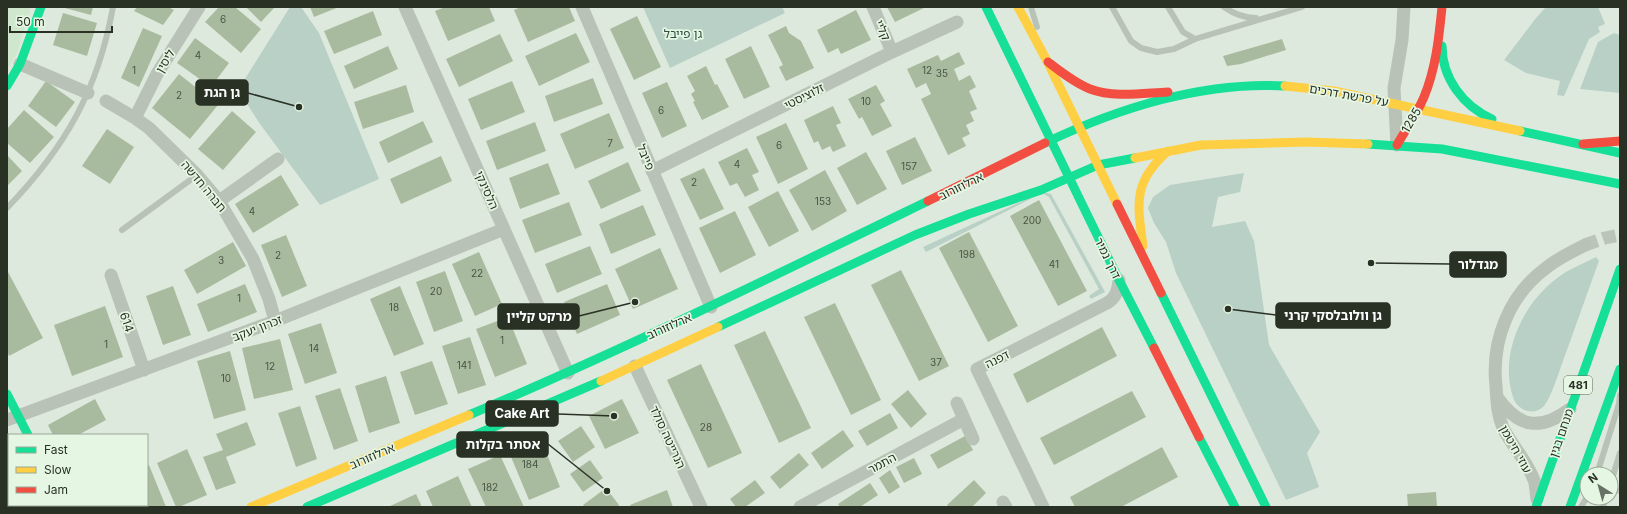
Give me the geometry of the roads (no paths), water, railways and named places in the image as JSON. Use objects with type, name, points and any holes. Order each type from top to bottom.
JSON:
[{"type":"street","points":[[7,86],[20,64],[41,7]]},
{"type":"street","name":"ליסין","points":[[135,118],[157,74],[199,7]]},
{"type":"street","name":"הלסינקי","points":[[405,7],[568,373]]},
{"type":"street","name":"פייבל","points":[[582,7],[711,307]]},
{"type":"street","name":"קליי","points":[[873,7],[892,52]]},
{"type":"street","name":"דרך נמיר","points":[[986,7],[1119,280],[1235,507]]},
{"type":"street","points":[[1018,7],[1047,61],[1266,507]]},
{"type":"street","name":"1285","points":[[1397,145],[1394,88],[1402,45],[1404,7]]},
{"type":"street","name":"1285","points":[[1397,145],[1424,98],[1434,64],[1442,7]]},
{"type":"street","name":"זלוציסטי","points":[[652,171],[892,52],[957,22]]},
{"type":"street","points":[[1440,29],[1443,62],[1452,83],[1472,107],[1482,116],[1518,130]]},
{"type":"street","points":[[1047,61],[1080,84],[1096,91],[1113,93],[1196,93]]},
{"type":"street","points":[[20,64],[88,93]]},
{"type":"street","name":"על פרשת דרכים","points":[[1080,128],[1102,118],[1128,110],[1155,102],[1196,93],[1262,86],[1291,86],[1334,90],[1620,153]]},
{"type":"street","name":"חברה חדשה","points":[[106,101],[135,118],[171,148],[220,201],[253,259],[270,299],[276,321]]},
{"type":"street","name":"ארלוזורוב","points":[[251,507],[568,373],[711,307],[1052,140],[1080,128]]},
{"type":"street","points":[[1583,144],[1620,141]]},
{"type":"street","points":[[1098,165],[1201,145],[1274,142],[1397,145],[1442,148],[1620,184]]},
{"type":"street","points":[[1145,261],[1138,206],[1139,192],[1143,179],[1150,167],[1169,151]]},
{"type":"street","points":[[220,201],[278,160]]},
{"type":"street","name":"ארלוזורוב","points":[[307,507],[635,366],[915,235],[970,214],[1041,190],[1098,165]]},
{"type":"street","name":"זכרון יעקב","points":[[13,418],[276,321],[504,229]]},
{"type":"street","name":"עוזי חיטמן","points":[[1536,504],[1535,483],[1503,427],[1498,413],[1495,375],[1496,353],[1507,314],[1517,297],[1540,272],[1564,256],[1585,245]]},
{"type":"street","name":"מנחם בגין","points":[[1536,504],[1620,270]]},
{"type":"street","name":"614","points":[[111,275],[144,370]]},
{"type":"street","name":"דפנה","points":[[1043,507],[977,369],[1112,300],[1118,291],[1119,280]]},
{"type":"street","name":"הנרייטה סולד","points":[[635,366],[701,507]]},
{"type":"street","name":"481","points":[[1570,507],[1620,369]]},
{"type":"street","points":[[7,394],[13,418],[27,434]]},
{"type":"street","name":"עוזי חיטמן","points":[[1496,397],[1511,414],[1527,423],[1535,424],[1553,420],[1570,409]]},
{"type":"street","points":[[957,403],[973,439]]},
{"type":"street","name":"התמר","points":[[800,507],[964,419]]},
{"type":"lane","points":[[7,208],[30,184],[53,156],[72,125],[88,93],[100,62],[113,7]]},
{"type":"lane","points":[[1031,7],[1047,61]]},
{"type":"lane","points":[[1112,7],[1131,41],[1141,48],[1157,52],[1174,49],[1195,40],[1301,7]]},
{"type":"lane","points":[[1168,7],[1183,32],[1195,40]]},
{"type":"lane","points":[[1224,7],[1234,14],[1247,18],[1263,18]]},
{"type":"lane","points":[[122,230],[197,175]]},
{"type":"lane","points":[[1600,466],[1619,404],[1620,391]]},
{"type":"lane","points":[[1616,466],[1620,453]]},
{"type":"tunnel","points":[[1585,245],[1605,238],[1620,235]]},
{"type":"place","name":"גן הגת","points":[[299,107]]},
{"type":"place","name":"מגדלור","points":[[1371,263]]},
{"type":"place","name":"מרקט קליין","points":[[635,302]]},
{"type":"place","name":"גן וולובלסקי קרני","points":[[1228,309]]},
{"type":"place","name":"Cake Art","points":[[614,416]]},
{"type":"place","name":"אסתר בקלות","points":[[607,491]]},
{"type":"park label","name":"גן פייבל","points":[[683,33]]}]
